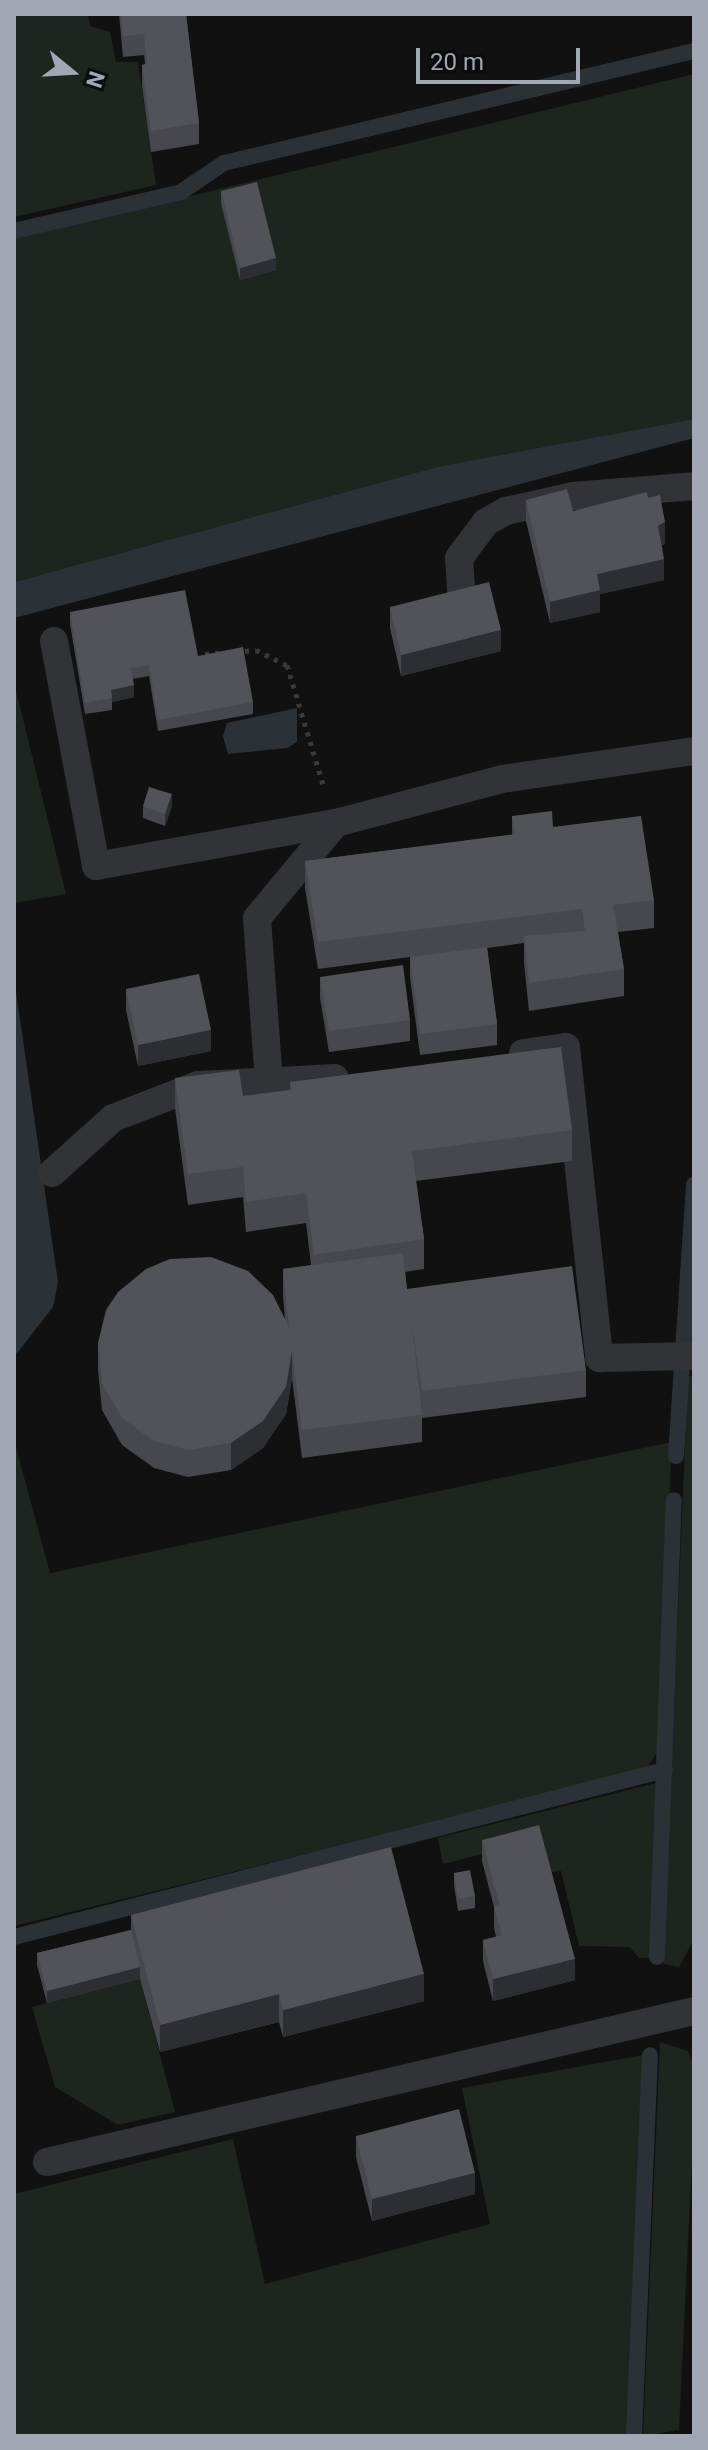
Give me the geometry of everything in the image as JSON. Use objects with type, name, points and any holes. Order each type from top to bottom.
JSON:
[{"type":"lane","points":[[462,603],[459,558],[486,522],[506,511],[573,496],[694,486]]},
{"type":"lane","points":[[54,641],[96,866],[336,823],[502,779],[690,751]]},
{"type":"lane","points":[[269,1082],[257,918],[336,823]]},
{"type":"lane","points":[[488,1058],[566,1047],[599,1358],[693,1356]]},
{"type":"lane","points":[[52,1173],[113,1118],[198,1085],[364,1074]]},
{"type":"lane","points":[[47,2162],[694,2011]]},
{"type":"path","points":[[205,654],[256,650],[287,665],[336,823]]},
{"type":"shaded area","points":[[14,14],[88,14],[90,26],[110,32],[116,62],[138,62],[156,185],[14,217]]},
{"type":"shaded area","points":[[694,74],[694,419],[441,466],[14,582],[14,239]]},
{"type":"shaded area","points":[[694,419],[694,438],[14,618],[14,582],[441,466]]},
{"type":"shaded area","points":[[14,682],[66,894],[14,903]]},
{"type":"shaded area","points":[[297,708],[297,742],[287,748],[228,754],[223,736],[227,723]]},
{"type":"shaded area","points":[[14,978],[58,1282],[53,1307],[14,1357]]},
{"type":"shaded area","points":[[688,1376],[694,1376],[694,1939],[679,1967],[663,1964]]},
{"type":"shaded area","points":[[14,1440],[50,1573],[672,1442],[657,1752],[646,1770],[14,1926]]},
{"type":"shaded area","points":[[656,1783],[651,1958],[639,1958],[630,1947],[579,1946],[561,1871],[551,1872],[542,1839],[443,1864],[438,1838]]},
{"type":"shaded area","points":[[140,1979],[175,2112],[118,2125],[55,2087],[32,2007]]},
{"type":"shaded area","points":[[660,2042],[688,2051],[694,2067],[694,2117],[679,2430],[643,2436]]},
{"type":"shaded area","points":[[643,2055],[630,2436],[14,2436],[14,2194],[233,2139],[265,2284],[490,2224],[462,2088]]},
{"type":"building","points":[[121,14],[186,14],[199,123],[151,131],[142,65],[147,64],[144,34],[123,36]]},
{"type":"building","points":[[257,182],[276,258],[240,268],[221,191]]},
{"type":"building","points":[[567,489],[573,511],[647,492],[648,498],[660,495],[665,522],[658,526],[664,559],[597,574],[600,590],[550,602],[526,500]]},
{"type":"building","points":[[489,582],[501,630],[401,655],[390,607]]},
{"type":"building","points":[[185,590],[198,656],[243,647],[253,702],[158,720],[149,665],[131,668],[134,685],[111,690],[112,698],[85,703],[70,612]]},
{"type":"building","points":[[149,787],[172,794],[165,814],[143,806]]},
{"type":"building","points":[[552,811],[553,827],[641,816],[654,900],[613,905],[624,969],[529,983],[524,936],[585,931],[582,909],[318,942],[305,861],[515,834],[512,816]]},
{"type":"building","points":[[487,947],[497,1024],[420,1034],[410,957]]},
{"type":"building","points":[[403,965],[410,1020],[329,1031],[320,977]]},
{"type":"building","points":[[199,974],[211,1030],[138,1045],[126,989]]},
{"type":"building","points":[[561,1047],[572,1130],[412,1151],[424,1239],[314,1255],[306,1193],[246,1202],[243,1167],[188,1174],[175,1078],[239,1070],[243,1096],[291,1090],[290,1082]]},
{"type":"building","points":[[403,1253],[407,1289],[572,1266],[586,1370],[422,1391],[412,1325],[422,1415],[302,1430],[292,1351],[286,1387],[263,1421],[231,1443],[188,1450],[154,1441],[122,1418],[102,1383],[98,1343],[106,1310],[118,1292],[146,1269],[170,1259],[211,1257],[248,1271],[273,1295],[289,1327],[283,1269]]},
{"type":"building","points":[[539,1825],[575,1959],[493,1979],[483,1940],[502,1935],[494,1907],[500,1906],[482,1840]]},
{"type":"building","points":[[391,1847],[424,1974],[283,2010],[279,1994],[160,2025],[131,1915]]},
{"type":"building","points":[[470,1870],[475,1896],[458,1899],[454,1873]]},
{"type":"building","points":[[131,1930],[140,1967],[47,1991],[37,1953]]},
{"type":"building","points":[[459,2109],[475,2173],[372,2199],[356,2136]]},
{"type":"waterway","points":[[14,231],[181,192],[224,163],[694,51]]},
{"type":"waterway","points":[[676,1456],[694,1185]]},
{"type":"waterway","points":[[657,1957],[674,1500]]},
{"type":"waterway","points":[[14,1937],[665,1770]]},
{"type":"waterway","points":[[634,2436],[650,2055]]}]
